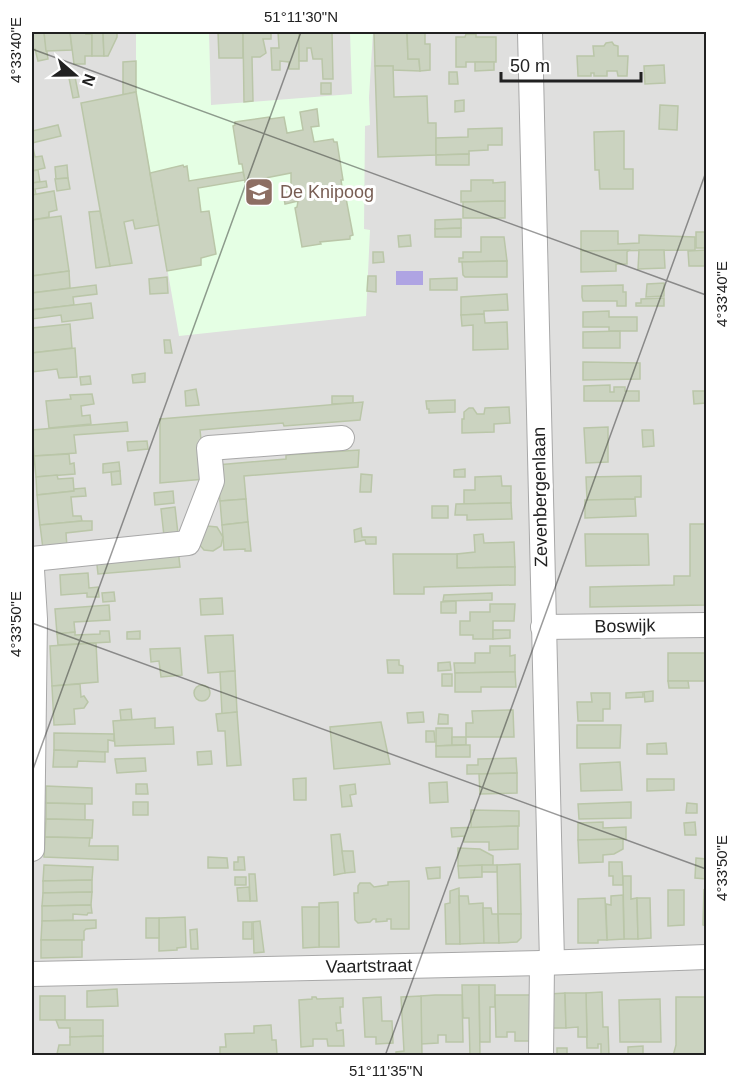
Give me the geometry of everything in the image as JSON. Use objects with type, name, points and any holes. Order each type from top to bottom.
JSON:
[{"type":"street","name":"Zevenbergenlaan","points":[[530,32],[543,627],[547,963],[541,1056]]},
{"type":"street","points":[[32,559],[188,543],[212,481],[209,448],[342,438]]},
{"type":"street","points":[[32,570],[35,619],[32,849]]},
{"type":"street","name":"Boswijk","points":[[543,627],[706,625]]},
{"type":"street","name":"Vaartstraat","points":[[32,974],[547,963],[706,957]]},
{"type":"shaded area","points":[[32,32],[706,32],[706,1055],[32,1055]]},
{"type":"shaded area","name":"De Knipoog","points":[[136,32],[209,32],[211,105],[352,94],[350,32],[373,32],[369,97],[370,125],[365,126],[364,229],[370,230],[366,316],[179,336],[136,90]]},
{"type":"shaded area","points":[[396,271],[423,271],[423,285],[396,285]]},
{"type":"building","points":[[32,32],[44,32],[48,59],[38,61],[35,49],[32,50]]},
{"type":"building","points":[[44,32],[70,32],[72,50],[46,51]]},
{"type":"building","points":[[70,32],[92,34],[92,56],[85,56],[85,64],[74,64]]},
{"type":"building","points":[[86,32],[103,32],[104,56],[92,56],[92,34],[86,34]]},
{"type":"building","points":[[103,32],[117,32],[108,56],[104,56]]},
{"type":"building","points":[[218,32],[243,32],[243,58],[219,58]]},
{"type":"building","points":[[243,32],[271,32],[271,39],[263,39],[266,53],[260,57],[252,57],[253,101],[244,102]]},
{"type":"building","points":[[278,32],[299,32],[299,69],[289,69],[289,62],[280,61],[280,70],[272,70],[271,48],[279,48]]},
{"type":"building","points":[[299,32],[332,32],[333,79],[323,79],[322,59],[313,59],[311,48],[307,48],[307,61],[299,61]]},
{"type":"building","points":[[374,32],[407,32],[408,59],[419,59],[420,71],[393,70],[393,66],[375,66]]},
{"type":"building","points":[[407,32],[425,32],[425,44],[430,44],[430,70],[420,71],[419,59],[408,59]]},
{"type":"building","points":[[466,34],[476,34],[476,37],[496,37],[496,62],[466,62],[466,67],[456,67],[456,37],[465,37]]},
{"type":"building","points":[[612,42],[618,46],[618,56],[628,56],[627,76],[618,76],[617,71],[607,71],[607,76],[594,76],[594,73],[591,73],[591,76],[578,76],[577,56],[594,56],[593,46],[604,46]]},
{"type":"building","points":[[136,61],[136,92],[123,95],[123,62]]},
{"type":"building","points":[[475,62],[494,62],[494,70],[475,71]]},
{"type":"building","points":[[664,65],[665,83],[645,84],[644,66]]},
{"type":"building","points":[[375,66],[393,66],[394,97],[427,96],[428,123],[436,123],[436,155],[378,157]]},
{"type":"building","points":[[449,72],[457,72],[458,84],[449,84]]},
{"type":"building","points":[[75,77],[79,97],[73,98],[69,78]]},
{"type":"building","points":[[321,83],[331,83],[331,94],[321,94]]},
{"type":"building","points":[[136,92],[159,225],[135,229],[133,220],[124,222],[132,263],[110,266],[81,103]]},
{"type":"building","points":[[464,100],[464,111],[455,112],[455,101]]},
{"type":"building","points":[[660,105],[678,106],[677,130],[659,129]]},
{"type":"building","points":[[317,109],[319,126],[311,127],[314,142],[333,139],[337,142],[344,199],[346,198],[353,235],[350,239],[320,242],[321,244],[302,247],[295,208],[298,201],[285,204],[283,193],[294,190],[294,187],[291,188],[291,173],[245,182],[242,164],[239,164],[233,126],[235,122],[284,117],[287,133],[303,130],[300,112]]},
{"type":"building","points":[[58,125],[61,136],[32,143],[32,131]]},
{"type":"building","points":[[502,128],[502,145],[488,145],[488,150],[469,151],[469,154],[436,155],[436,138],[468,137],[468,129]]},
{"type":"building","points":[[624,131],[624,169],[633,169],[633,189],[600,189],[599,170],[595,170],[594,132]]},
{"type":"building","points":[[32,143],[35,157],[42,156],[45,168],[32,171]]},
{"type":"building","points":[[469,154],[469,165],[436,165],[436,155]]},
{"type":"building","points":[[67,165],[68,178],[56,179],[55,167]]},
{"type":"building","points":[[187,166],[189,181],[243,172],[245,180],[198,188],[201,212],[209,211],[216,254],[201,258],[201,265],[167,271],[150,173]]},
{"type":"building","points":[[38,170],[40,182],[32,183],[32,171]]},
{"type":"building","points":[[68,178],[70,189],[57,191],[55,179]]},
{"type":"building","points":[[471,180],[505,182],[505,201],[461,202],[461,191],[471,191]]},
{"type":"building","points":[[46,181],[47,187],[35,189],[36,195],[32,195],[32,183]]},
{"type":"building","points":[[54,191],[57,210],[49,212],[49,217],[32,220],[32,195]]},
{"type":"building","points":[[505,201],[505,218],[463,218],[463,202]]},
{"type":"building","points":[[100,211],[110,266],[96,268],[89,212]]},
{"type":"building","points":[[61,216],[69,271],[32,276],[32,220]]},
{"type":"building","points":[[461,219],[461,228],[435,229],[435,220]]},
{"type":"building","points":[[461,228],[461,237],[435,237],[435,229]]},
{"type":"building","points":[[581,231],[618,231],[618,244],[639,243],[639,235],[695,237],[695,250],[581,251]]},
{"type":"building","points":[[696,232],[706,232],[706,248],[696,248]]},
{"type":"building","points":[[410,235],[411,246],[399,247],[398,236]]},
{"type":"building","points":[[481,237],[504,237],[507,261],[459,262],[459,258],[463,258],[463,252],[481,252]]},
{"type":"building","points":[[629,250],[627,264],[616,264],[616,271],[581,272],[581,251]]},
{"type":"building","points":[[639,250],[664,250],[665,268],[638,269]]},
{"type":"building","points":[[706,250],[706,266],[689,266],[688,251]]},
{"type":"building","points":[[373,252],[383,252],[384,262],[373,263]]},
{"type":"building","points":[[507,261],[507,277],[465,277],[463,275],[462,262]]},
{"type":"building","points":[[69,271],[70,288],[32,293],[32,276]]},
{"type":"building","points":[[368,276],[376,276],[376,292],[367,291]]},
{"type":"building","points":[[167,277],[168,293],[150,294],[149,279]]},
{"type":"building","points":[[457,278],[457,290],[430,290],[430,279]]},
{"type":"building","points":[[664,283],[664,296],[646,297],[647,284]]},
{"type":"building","points":[[96,285],[97,294],[73,297],[74,305],[32,310],[32,293]]},
{"type":"building","points":[[623,285],[623,292],[626,292],[626,306],[617,306],[617,301],[583,301],[582,286]]},
{"type":"building","points":[[507,294],[508,310],[461,315],[461,297]]},
{"type":"building","points":[[664,298],[664,306],[636,306],[636,303],[641,303],[641,299]]},
{"type":"building","points":[[91,303],[93,318],[62,322],[61,315],[32,319],[32,310]]},
{"type":"building","points":[[609,311],[609,317],[637,317],[637,331],[609,331],[609,327],[583,327],[583,312]]},
{"type":"building","points":[[484,314],[485,323],[507,322],[508,349],[473,350],[473,325],[462,326],[461,315]]},
{"type":"building","points":[[70,324],[72,348],[32,353],[32,328]]},
{"type":"building","points":[[620,331],[620,348],[583,348],[583,332]]},
{"type":"building","points":[[164,340],[170,340],[172,353],[165,353]]},
{"type":"building","points":[[75,348],[77,377],[59,378],[57,369],[32,372],[32,353]]},
{"type":"building","points":[[583,362],[640,363],[640,379],[583,380]]},
{"type":"building","points":[[145,373],[145,382],[133,383],[132,375]]},
{"type":"building","points":[[90,376],[91,384],[81,385],[80,377]]},
{"type":"building","points":[[610,385],[610,392],[614,392],[614,387],[625,387],[625,391],[639,391],[639,401],[584,401],[584,386]]},
{"type":"building","points":[[196,389],[199,405],[186,406],[185,391]]},
{"type":"building","points":[[693,391],[706,391],[706,403],[694,404]]},
{"type":"building","points":[[92,394],[94,404],[81,406],[82,416],[90,415],[91,424],[49,428],[46,401],[71,399],[70,395]]},
{"type":"building","points":[[332,396],[353,396],[353,403],[332,404]]},
{"type":"building","points":[[455,400],[455,412],[429,413],[427,409],[426,401]]},
{"type":"building","points":[[363,402],[360,420],[284,426],[283,423],[200,430],[205,479],[160,483],[160,419]]},
{"type":"building","points":[[509,407],[510,423],[494,424],[494,432],[462,433],[462,419],[464,419],[464,412],[469,408],[473,408],[477,414],[484,414],[485,408]]},
{"type":"building","points":[[127,422],[128,431],[74,435],[76,453],[34,456],[32,430]]},
{"type":"building","points":[[608,427],[608,462],[586,463],[584,428]]},
{"type":"building","points":[[642,430],[653,430],[654,446],[643,447]]},
{"type":"building","points":[[147,441],[148,449],[128,451],[127,442]]},
{"type":"building","points":[[359,450],[358,467],[244,476],[246,499],[220,501],[217,465],[286,459],[286,455]]},
{"type":"building","points":[[69,454],[70,464],[74,463],[75,474],[36,477],[34,456]]},
{"type":"building","points":[[119,462],[120,471],[103,473],[103,464]]},
{"type":"building","points":[[465,469],[465,477],[454,477],[454,470]]},
{"type":"building","points":[[120,471],[121,484],[112,485],[111,472]]},
{"type":"building","points":[[361,474],[372,475],[371,492],[360,492]]},
{"type":"building","points":[[57,475],[58,479],[73,478],[74,491],[37,495],[36,477]]},
{"type":"building","points":[[501,476],[502,486],[511,486],[511,503],[464,504],[464,490],[475,490],[475,477]]},
{"type":"building","points":[[641,476],[641,497],[587,500],[586,477]]},
{"type":"building","points":[[85,488],[86,496],[71,497],[73,516],[81,516],[82,521],[40,525],[37,495]]},
{"type":"building","points":[[173,491],[174,503],[155,505],[154,493]]},
{"type":"building","points":[[246,499],[248,522],[222,525],[220,501]]},
{"type":"building","points":[[635,499],[636,516],[585,518],[585,500]]},
{"type":"building","points":[[511,503],[512,519],[467,520],[467,515],[455,515],[456,504]]},
{"type":"building","points":[[432,506],[448,506],[448,518],[432,518]]},
{"type":"building","points":[[175,507],[178,534],[164,536],[161,509]]},
{"type":"building","points":[[92,521],[92,530],[66,533],[67,547],[43,549],[40,525]]},
{"type":"building","points":[[248,522],[251,551],[224,550],[222,525]]},
{"type":"building","points":[[690,524],[706,524],[706,605],[590,607],[590,587],[674,585],[674,576],[690,576]]},
{"type":"building","points":[[207,526],[217,527],[223,537],[221,546],[213,551],[204,550],[198,543]]},
{"type":"building","points":[[361,528],[362,537],[376,537],[376,544],[366,544],[365,540],[355,542],[354,530]]},
{"type":"building","points":[[483,534],[484,543],[514,542],[515,567],[457,568],[457,554],[475,552],[474,535]]},
{"type":"building","points":[[585,534],[648,534],[649,565],[586,566]]},
{"type":"building","points":[[178,549],[180,567],[98,574],[96,556]]},
{"type":"building","points":[[393,554],[457,554],[457,568],[515,567],[515,585],[424,587],[424,594],[394,594]]},
{"type":"building","points":[[88,573],[89,588],[98,587],[99,597],[87,597],[87,593],[61,595],[60,575]]},
{"type":"building","points":[[114,592],[115,601],[103,602],[102,593]]},
{"type":"building","points":[[492,593],[492,600],[443,601],[444,595]]},
{"type":"building","points":[[222,598],[223,614],[201,615],[200,599]]},
{"type":"building","points":[[456,601],[456,613],[441,613],[441,602]]},
{"type":"building","points":[[490,604],[515,604],[514,621],[493,621],[493,639],[473,639],[473,635],[460,635],[460,621],[470,621],[470,612],[490,612]]},
{"type":"building","points":[[109,605],[110,620],[74,622],[75,632],[57,634],[55,609]]},
{"type":"building","points":[[493,630],[510,630],[510,638],[493,639]]},
{"type":"building","points":[[100,631],[109,631],[110,642],[58,645],[57,634],[75,632],[75,635],[100,634]]},
{"type":"building","points":[[140,631],[140,639],[127,639],[127,632]]},
{"type":"building","points":[[233,635],[235,671],[208,673],[205,636]]},
{"type":"building","points":[[96,643],[98,682],[52,686],[50,646]]},
{"type":"building","points":[[490,646],[510,646],[510,656],[515,655],[515,672],[455,673],[454,663],[475,663],[475,653],[490,653]]},
{"type":"building","points":[[180,648],[182,675],[161,677],[159,661],[151,662],[150,649]]},
{"type":"building","points":[[668,653],[706,653],[706,681],[668,681]]},
{"type":"building","points":[[387,660],[399,660],[399,665],[403,666],[403,673],[388,673]]},
{"type":"building","points":[[450,662],[451,670],[438,671],[438,663]]},
{"type":"building","points":[[235,671],[237,712],[222,714],[220,672]]},
{"type":"building","points":[[515,672],[516,687],[481,687],[481,692],[455,692],[455,673]]},
{"type":"building","points":[[442,674],[452,674],[452,686],[442,686]]},
{"type":"building","points":[[668,681],[688,681],[689,688],[669,688]]},
{"type":"building","points":[[80,684],[81,697],[84,696],[88,702],[84,708],[74,709],[75,724],[54,725],[52,686]]},
{"type":"building","points":[[202,685],[210,693],[202,701],[194,693]]},
{"type":"building","points":[[653,691],[653,701],[645,702],[644,692]]},
{"type":"building","points":[[643,692],[643,697],[626,698],[626,693]]},
{"type":"building","points":[[591,693],[610,693],[610,709],[603,709],[603,721],[578,721],[577,702],[592,702]]},
{"type":"building","points":[[131,709],[132,720],[121,720],[120,710]]},
{"type":"building","points":[[513,710],[514,737],[466,737],[466,723],[473,723],[472,711]]},
{"type":"building","points":[[237,712],[241,765],[227,766],[225,731],[218,731],[216,714]]},
{"type":"building","points":[[423,712],[424,722],[408,723],[407,713]]},
{"type":"building","points":[[439,714],[448,715],[448,724],[438,724]]},
{"type":"building","points":[[155,718],[155,728],[173,727],[174,744],[115,746],[113,721]]},
{"type":"building","points":[[381,722],[390,764],[334,769],[330,727]]},
{"type":"building","points":[[577,725],[621,725],[620,748],[577,748]]},
{"type":"building","points":[[436,728],[452,728],[452,745],[436,746]]},
{"type":"building","points":[[426,731],[434,731],[435,742],[426,742]]},
{"type":"building","points":[[54,733],[114,734],[114,741],[108,740],[108,752],[54,750]]},
{"type":"building","points":[[452,737],[466,737],[466,745],[452,745]]},
{"type":"building","points":[[666,743],[667,754],[647,754],[647,744]]},
{"type":"building","points":[[470,745],[470,757],[436,757],[436,746]]},
{"type":"building","points":[[54,750],[105,752],[105,762],[78,761],[77,767],[53,767]]},
{"type":"building","points":[[211,751],[212,764],[198,765],[197,752]]},
{"type":"building","points":[[145,758],[146,771],[117,773],[115,759]]},
{"type":"building","points":[[516,758],[517,773],[467,774],[467,765],[478,765],[478,759]]},
{"type":"building","points":[[620,762],[622,790],[581,791],[580,764]]},
{"type":"building","points":[[517,773],[517,793],[480,794],[479,774]]},
{"type":"building","points":[[306,778],[306,800],[294,800],[293,779]]},
{"type":"building","points":[[647,779],[674,779],[674,790],[647,791]]},
{"type":"building","points":[[447,782],[448,802],[430,803],[429,783]]},
{"type":"building","points":[[136,784],[147,784],[148,794],[136,794]]},
{"type":"building","points":[[355,784],[356,794],[350,795],[352,806],[342,807],[340,786]]},
{"type":"building","points":[[46,786],[92,788],[92,804],[46,803]]},
{"type":"building","points":[[133,802],[148,802],[148,815],[133,815]]},
{"type":"building","points":[[631,802],[631,818],[579,819],[578,804]]},
{"type":"building","points":[[46,803],[85,804],[85,820],[46,819]]},
{"type":"building","points":[[687,803],[697,804],[697,813],[686,813]]},
{"type":"building","points":[[471,810],[519,811],[519,826],[471,828]]},
{"type":"building","points":[[46,819],[93,820],[92,838],[45,837]]},
{"type":"building","points":[[603,822],[603,828],[626,827],[626,839],[578,840],[578,823]]},
{"type":"building","points":[[695,822],[696,835],[685,835],[684,823]]},
{"type":"building","points":[[518,826],[518,849],[489,850],[489,842],[464,842],[464,836],[452,837],[451,828]]},
{"type":"building","points":[[340,834],[345,873],[334,875],[331,835]]},
{"type":"building","points":[[45,837],[90,838],[89,846],[118,846],[118,860],[44,857]]},
{"type":"building","points":[[623,839],[623,849],[614,854],[603,855],[603,862],[579,863],[578,840]]},
{"type":"building","points":[[458,848],[480,849],[493,856],[493,865],[458,866]]},
{"type":"building","points":[[342,851],[353,851],[355,872],[345,873]]},
{"type":"building","points":[[208,857],[227,858],[228,868],[208,868]]},
{"type":"building","points":[[238,857],[244,857],[245,870],[234,870],[234,862],[238,862]]},
{"type":"building","points":[[696,858],[706,859],[706,879],[695,878]]},
{"type":"building","points":[[609,862],[622,862],[623,885],[613,885],[613,876],[609,876]]},
{"type":"building","points":[[520,864],[521,914],[498,914],[497,865]]},
{"type":"building","points":[[44,865],[93,867],[92,880],[43,881]]},
{"type":"building","points":[[482,865],[482,877],[459,878],[458,866]]},
{"type":"building","points":[[482,865],[497,865],[497,872],[482,872]]},
{"type":"building","points":[[440,867],[440,878],[428,879],[426,868]]},
{"type":"building","points":[[249,874],[255,874],[257,901],[250,901]]},
{"type":"building","points":[[623,876],[631,876],[631,899],[637,898],[638,939],[624,939]]},
{"type":"building","points":[[235,877],[246,877],[246,885],[235,885]]},
{"type":"building","points":[[92,880],[92,892],[43,893],[43,881]]},
{"type":"building","points":[[409,881],[409,929],[391,929],[391,919],[376,922],[376,919],[373,919],[370,922],[358,923],[355,920],[354,893],[358,893],[360,883],[370,883],[374,887],[388,885],[388,882]]},
{"type":"building","points":[[249,887],[250,901],[238,901],[237,888]]},
{"type":"building","points":[[459,888],[460,944],[446,944],[445,904],[450,903],[450,891]]},
{"type":"building","points":[[668,890],[684,890],[684,925],[668,926]]},
{"type":"building","points":[[704,890],[706,891],[706,926],[703,925]]},
{"type":"building","points":[[92,892],[91,905],[42,906],[43,893]]},
{"type":"building","points":[[623,895],[624,939],[607,940],[606,904],[611,905],[611,896]]},
{"type":"building","points":[[459,896],[468,896],[469,904],[483,903],[484,943],[460,944]]},
{"type":"building","points":[[605,898],[607,940],[598,940],[598,943],[578,943],[578,899]]},
{"type":"building","points":[[637,898],[650,898],[651,938],[638,939]]},
{"type":"building","points":[[338,902],[339,947],[319,947],[319,903]]},
{"type":"building","points":[[91,905],[92,913],[73,914],[73,920],[42,921],[42,906]]},
{"type":"building","points":[[302,907],[319,907],[319,947],[303,948]]},
{"type":"building","points":[[483,908],[491,908],[492,914],[498,914],[499,943],[484,943]]},
{"type":"building","points":[[498,914],[521,914],[521,938],[517,942],[499,943]]},
{"type":"building","points":[[185,917],[186,947],[159,951],[159,918]]},
{"type":"building","points":[[146,918],[159,918],[159,938],[146,938]]},
{"type":"building","points":[[96,920],[96,928],[84,931],[84,940],[41,940],[42,921]]},
{"type":"building","points":[[260,921],[264,952],[254,953],[253,922]]},
{"type":"building","points":[[243,922],[252,922],[252,939],[243,939]]},
{"type":"building","points":[[197,929],[198,949],[191,949],[190,930]]},
{"type":"building","points":[[41,940],[82,940],[82,957],[41,958]]},
{"type":"building","points":[[462,985],[479,985],[480,1056],[470,1056],[469,1018],[463,1018]]},
{"type":"building","points":[[479,985],[495,985],[495,1007],[490,1007],[490,1042],[480,1042]]},
{"type":"building","points":[[117,989],[118,1006],[87,1007],[87,991]]},
{"type":"building","points":[[602,992],[603,1027],[608,1027],[609,1056],[601,1056],[601,1044],[598,1044],[598,1048],[587,1048],[586,993]]},
{"type":"building","points":[[565,993],[566,1028],[550,1028],[549,994]]},
{"type":"building","points":[[565,993],[586,993],[587,1037],[578,1037],[578,1027],[566,1028]]},
{"type":"building","points":[[462,995],[463,1042],[446,1042],[446,1035],[438,1035],[438,1043],[421,1044],[421,996]]},
{"type":"building","points":[[495,995],[533,995],[534,1041],[515,1041],[515,1032],[507,1032],[507,1037],[496,1037]]},
{"type":"building","points":[[40,996],[65,996],[65,1020],[40,1020]]},
{"type":"building","points":[[421,996],[422,1056],[396,1056],[396,1052],[404,1051],[401,997]]},
{"type":"building","points":[[312,997],[317,999],[343,998],[343,1007],[340,1007],[341,1023],[336,1023],[337,1031],[343,1030],[344,1046],[328,1046],[327,1039],[313,1039],[313,1046],[301,1047],[299,1000],[312,999]]},
{"type":"building","points":[[381,997],[382,1021],[392,1021],[393,1043],[376,1044],[376,1037],[365,1037],[363,998]]},
{"type":"building","points":[[676,997],[706,997],[706,1056],[673,1056],[676,1045]]},
{"type":"building","points":[[660,999],[661,1042],[620,1042],[619,1000]]},
{"type":"building","points":[[56,1020],[103,1020],[103,1036],[70,1037],[70,1028],[59,1028]]},
{"type":"building","points":[[271,1025],[272,1040],[276,1040],[277,1054],[292,1054],[292,1056],[220,1056],[220,1047],[226,1047],[225,1034],[254,1033],[254,1026]]},
{"type":"building","points":[[103,1036],[103,1054],[57,1054],[59,1045],[70,1045],[70,1037]]},
{"type":"building","points":[[643,1046],[643,1056],[628,1056],[628,1047]]},
{"type":"building","points":[[557,1048],[567,1048],[567,1056],[557,1056]]},
{"type":"place","name":"De Knipoog","points":[[259,192]]}]
